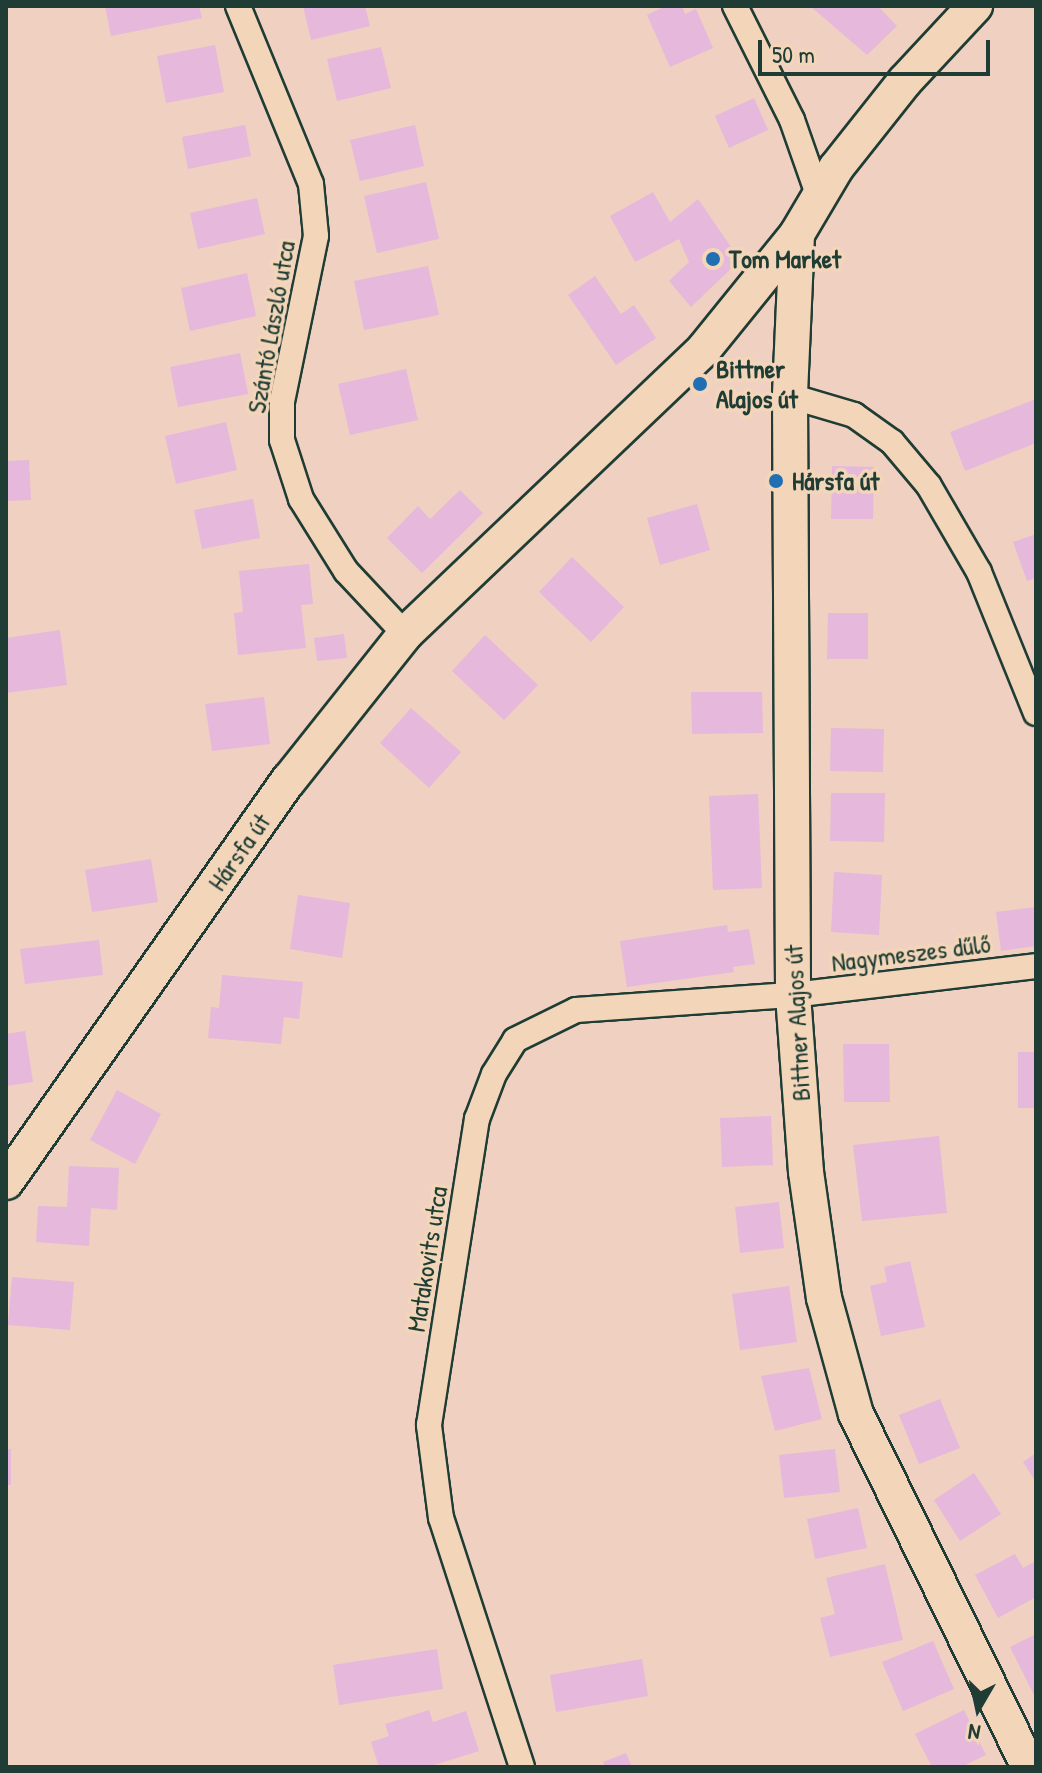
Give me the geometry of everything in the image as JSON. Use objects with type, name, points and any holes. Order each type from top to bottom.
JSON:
[{"type":"street","name":"Szántó László utca","points":[[238,6],[311,184],[316,236],[282,401],[282,440],[301,499],[346,571],[405,634]]},
{"type":"street","points":[[735,6],[792,120],[819,197]]},
{"type":"street","name":"Hársfa út","points":[[6,1182],[289,780],[405,634],[704,349],[797,234],[819,197],[905,81],[975,6]]},
{"type":"street","name":"Bittner Alajos út","points":[[797,234],[790,396],[793,995],[806,1172],[822,1282],[856,1414],[1029,1767]]},
{"type":"street","points":[[790,396],[854,415],[892,442],[929,486],[979,572],[1036,713]]},
{"type":"street","name":"Nagymeszes dűlő","points":[[793,995],[1036,966]]},
{"type":"street","name":"Matakovits utca","points":[[522,1767],[441,1518],[429,1425],[477,1119],[494,1074],[515,1040],[576,1010],[793,995]]},
{"type":"building","points":[[105,6],[199,6],[202,18],[111,36]]},
{"type":"building","points":[[303,6],[365,6],[370,26],[311,40]]},
{"type":"building","points":[[666,6],[682,6],[685,14],[696,9],[713,48],[670,67],[647,15]]},
{"type":"building","points":[[810,6],[878,6],[897,26],[867,55]]},
{"type":"building","points":[[215,45],[224,92],[166,103],[157,56]]},
{"type":"building","points":[[381,47],[391,88],[337,101],[327,59]]},
{"type":"building","points":[[754,98],[768,130],[729,148],[715,116]]},
{"type":"building","points":[[245,125],[251,156],[188,169],[182,137]]},
{"type":"building","points":[[415,125],[424,166],[360,181],[350,140]]},
{"type":"building","points":[[426,182],[439,239],[377,253],[364,196]]},
{"type":"building","points":[[653,192],[670,222],[698,199],[740,260],[691,307],[669,281],[689,262],[679,239],[635,262],[610,216]]},
{"type":"building","points":[[257,198],[265,234],[198,249],[190,213]]},
{"type":"building","points":[[428,266],[439,315],[364,330],[354,281]]},
{"type":"building","points":[[247,273],[256,316],[190,331],[181,288]]},
{"type":"building","points":[[595,276],[621,314],[634,305],[656,338],[616,365],[568,295]]},
{"type":"building","points":[[240,353],[248,394],[178,407],[170,367]]},
{"type":"building","points":[[406,369],[418,420],[350,435],[338,384]]},
{"type":"building","points":[[1036,399],[1036,443],[965,471],[950,432]]},
{"type":"building","points":[[226,422],[237,470],[176,484],[165,436]]},
{"type":"building","points":[[29,460],[31,500],[6,501],[6,461]]},
{"type":"building","points":[[832,466],[874,467],[873,519],[831,519]]},
{"type":"building","points":[[460,490],[483,513],[422,573],[387,538],[418,506],[430,519]]},
{"type":"building","points":[[253,499],[260,538],[202,549],[194,510]]},
{"type":"building","points":[[697,504],[710,550],[660,565],[647,518]]},
{"type":"building","points":[[1036,534],[1036,578],[1027,581],[1013,542]]},
{"type":"building","points":[[572,557],[624,607],[591,642],[539,592]]},
{"type":"building","points":[[309,564],[313,604],[301,605],[306,648],[238,655],[234,613],[243,612],[239,571]]},
{"type":"building","points":[[828,613],[868,613],[868,659],[827,659]]},
{"type":"building","points":[[60,630],[67,685],[6,693],[6,638]]},
{"type":"building","points":[[344,634],[347,658],[317,661],[314,638]]},
{"type":"building","points":[[485,635],[538,685],[504,720],[452,671]]},
{"type":"building","points":[[691,692],[762,692],[763,733],[692,734]]},
{"type":"building","points":[[264,697],[270,744],[212,751],[205,704]]},
{"type":"building","points":[[411,708],[461,752],[429,788],[380,743]]},
{"type":"building","points":[[831,728],[884,729],[883,772],[830,771]]},
{"type":"building","points":[[831,793],[885,793],[884,842],[830,841]]},
{"type":"building","points":[[758,794],[762,888],[713,890],[709,796]]},
{"type":"building","points":[[151,859],[158,902],[92,912],[85,870]]},
{"type":"building","points":[[834,872],[882,875],[879,935],[831,932]]},
{"type":"building","points":[[298,895],[350,903],[342,958],[290,949]]},
{"type":"building","points":[[1036,907],[1036,946],[1001,951],[996,912]]},
{"type":"building","points":[[727,925],[728,932],[749,929],[755,964],[733,967],[734,972],[627,987],[620,941]]},
{"type":"building","points":[[99,940],[103,975],[25,984],[20,949]]},
{"type":"building","points":[[222,975],[303,982],[299,1019],[284,1017],[281,1044],[208,1038],[211,1007],[219,1008]]},
{"type":"building","points":[[25,1031],[33,1082],[6,1086],[6,1034]]},
{"type":"building","points":[[843,1044],[889,1044],[890,1102],[844,1102]]},
{"type":"building","points":[[1018,1052],[1036,1052],[1036,1108],[1018,1108]]},
{"type":"building","points":[[117,1090],[161,1114],[135,1164],[90,1140]]},
{"type":"building","points":[[771,1116],[773,1165],[722,1167],[720,1118]]},
{"type":"building","points":[[939,1136],[947,1213],[862,1221],[853,1145]]},
{"type":"building","points":[[69,1166],[119,1168],[117,1210],[91,1208],[89,1246],[36,1242],[38,1206],[67,1207]]},
{"type":"building","points":[[779,1202],[784,1248],[740,1253],[735,1207]]},
{"type":"building","points":[[910,1261],[925,1327],[881,1336],[870,1286],[887,1282],[884,1267]]},
{"type":"building","points":[[12,1277],[74,1282],[70,1330],[8,1325]]},
{"type":"building","points":[[789,1286],[797,1342],[740,1350],[732,1294]]},
{"type":"building","points":[[809,1368],[822,1419],[775,1431],[761,1376]]},
{"type":"building","points":[[940,1399],[960,1448],[919,1464],[899,1415]]},
{"type":"building","points":[[6,1449],[11,1449],[11,1485],[6,1485]]},
{"type":"building","points":[[835,1449],[840,1492],[784,1498],[779,1455]]},
{"type":"building","points":[[1036,1453],[1036,1482],[1023,1462]]},
{"type":"building","points":[[974,1473],[1001,1514],[960,1541],[934,1500]]},
{"type":"building","points":[[858,1508],[867,1548],[815,1559],[807,1519]]},
{"type":"building","points":[[1015,1554],[1023,1568],[1036,1561],[1036,1597],[998,1618],[975,1575]]},
{"type":"building","points":[[885,1564],[903,1640],[830,1657],[820,1618],[835,1614],[826,1578]]},
{"type":"building","points":[[1036,1634],[1036,1699],[1010,1647]]},
{"type":"building","points":[[933,1641],[954,1689],[903,1711],[882,1662]]},
{"type":"building","points":[[437,1649],[443,1689],[339,1705],[333,1665]]},
{"type":"building","points":[[642,1659],[648,1696],[556,1712],[550,1675]]},
{"type":"building","points":[[429,1710],[433,1722],[466,1711],[479,1751],[428,1767],[379,1767],[371,1742],[389,1736],[385,1724]]},
{"type":"building","points":[[964,1710],[986,1755],[961,1767],[932,1767],[915,1734]]},
{"type":"building","points":[[626,1753],[632,1767],[605,1767],[603,1762]]},
{"type":"place","name":"Tom Market","points":[[713,259]]},
{"type":"place","name":"Bittner Alajos út","points":[[700,384]]},
{"type":"place","name":"Hársfa út","points":[[776,481]]}]
